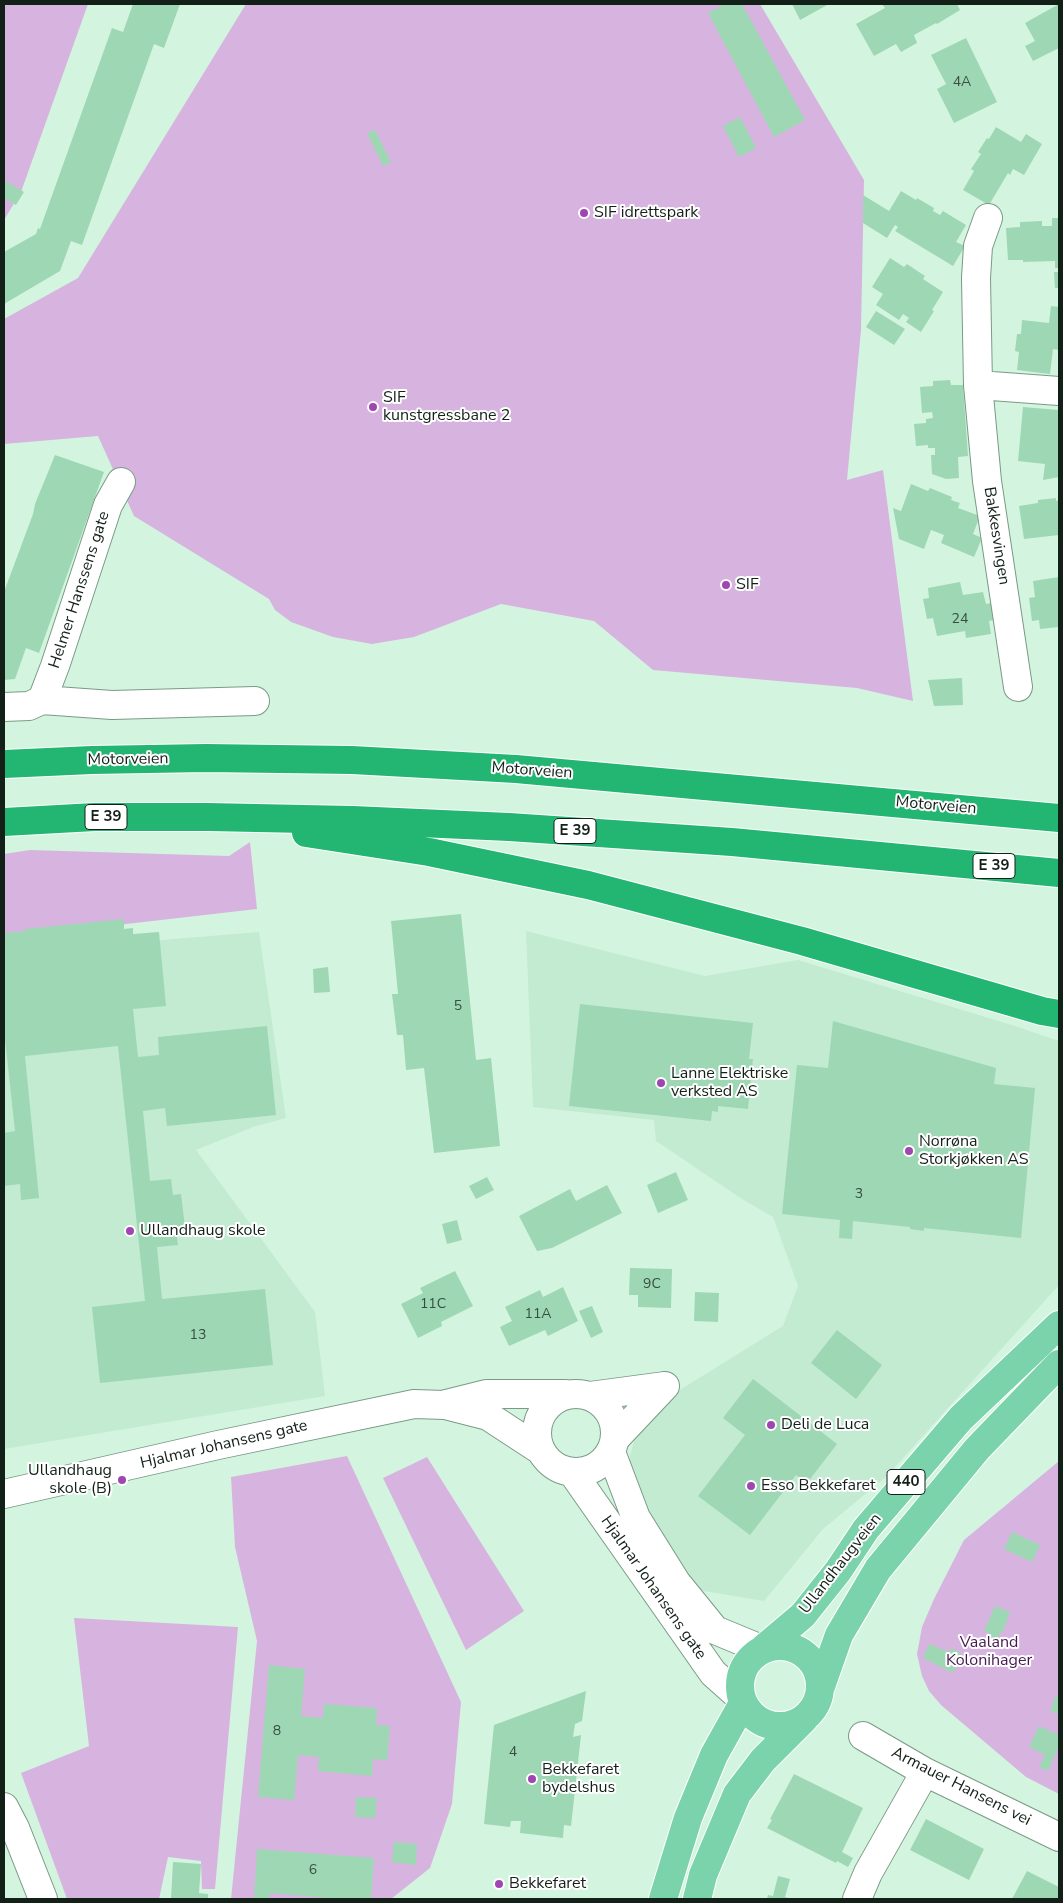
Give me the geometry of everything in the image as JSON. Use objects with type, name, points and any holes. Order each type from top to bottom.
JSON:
[{"type":"highway","name":"Motorveien","points":[[4,764],[206,758],[352,760],[526,770],[1059,818]]},
{"type":"highway","name":"E 39","points":[[4,822],[95,818],[208,817],[354,820],[529,828],[741,843],[1059,873]]},
{"type":"highway","name":"E 39","points":[[208,817],[430,852],[588,885],[802,941],[1053,1015]]},
{"type":"main road","name":"Ullandhaugveien","points":[[763,1649],[802,1615],[838,1571],[866,1529],[962,1418],[1059,1325]]},
{"type":"main road","name":"Ullandhaugveien","points":[[820,1689],[839,1635],[878,1569],[977,1449],[1059,1364]]},
{"type":"main road","points":[[763,1649],[778,1645],[792,1647],[804,1653],[813,1663],[819,1675],[820,1689]]},
{"type":"main road","name":"440","points":[[663,1899],[688,1818],[714,1755],[742,1700],[739,1687],[740,1676],[752,1656],[763,1649]]},
{"type":"main road","name":"440","points":[[697,1899],[704,1875],[737,1794],[762,1760],[806,1717],[818,1699],[820,1689]]},
{"type":"main road","points":[[742,1700],[749,1713],[759,1721],[771,1726],[795,1723],[806,1717]]},
{"type":"street","name":"Bakkesvingen","points":[[988,218],[978,246],[976,278],[978,385],[987,481],[1018,687]]},
{"type":"street","points":[[978,385],[1059,391]]},
{"type":"street","name":"Helmer Hanssens gate","points":[[42,700],[108,505],[121,482]]},
{"type":"street","points":[[4,707],[29,706],[42,700],[112,706],[255,701]]},
{"type":"street","name":"Hjalmar Johansens gate","points":[[4,1494],[218,1445],[414,1404],[445,1404],[486,1394],[578,1395],[665,1386],[613,1445],[636,1518],[676,1582],[715,1630],[763,1649]]},
{"type":"street","points":[[578,1395],[602,1402],[610,1413],[615,1425],[613,1445],[604,1461],[594,1468],[583,1472],[572,1472],[554,1465],[540,1450],[537,1433],[540,1416],[546,1406],[555,1399],[578,1395]]},
{"type":"street","name":"Hjalmar Johansens gate","points":[[445,1404],[488,1416],[540,1450]]},
{"type":"street","name":"Hjalmar Johansens gate","points":[[572,1472],[712,1673],[742,1700]]},
{"type":"street","name":"Armauer Hansens vei","points":[[863,1736],[925,1772],[1059,1837]]},
{"type":"street","points":[[857,1899],[868,1872],[925,1772]]},
{"type":"street","points":[[4,1807],[43,1899]]},
{"type":"shaded area","points":[[526,931],[705,976],[798,960],[1059,1041],[1059,1285],[886,1477],[823,1529],[764,1601],[698,1590],[642,1505],[628,1464],[641,1414],[783,1326],[798,1286],[773,1217],[742,1199],[656,1141],[654,1120],[533,1107]]},
{"type":"shaded area","name":"Ullandhaug skole","points":[[259,932],[286,1118],[253,1127],[196,1150],[315,1312],[325,1396],[4,1449],[4,953]]},
{"type":"green space","points":[[4,4],[88,4],[21,192],[4,220]]},
{"type":"green space","points":[[246,4],[760,4],[864,180],[861,330],[847,480],[883,470],[913,701],[857,688],[653,670],[594,621],[501,604],[414,637],[372,644],[333,637],[291,622],[275,610],[269,599],[134,516],[98,436],[4,444],[4,319],[78,278]]},
{"type":"green space","points":[[250,842],[257,909],[4,938],[4,854],[30,850],[229,856]]},
{"type":"green space","points":[[347,1456],[461,1702],[452,1804],[430,1868],[391,1899],[231,1899],[257,1641],[235,1547],[231,1477]]},
{"type":"green space","points":[[427,1457],[524,1611],[466,1650],[383,1478]]},
{"type":"green space","name":"Vaaland Kolonihager","points":[[1059,1461],[1059,1794],[1026,1777],[941,1705],[929,1691],[922,1676],[917,1654],[922,1627],[964,1540]]},
{"type":"green space","points":[[74,1618],[238,1627],[215,1889],[202,1889],[201,1861],[168,1857],[159,1899],[67,1899],[21,1773],[89,1746]]},
{"type":"building","points":[[133,4],[180,4],[164,48],[154,44],[82,245],[71,241],[60,271],[4,304],[4,252],[36,234],[38,228],[40,229],[112,28],[123,32]]},
{"type":"building","points":[[725,4],[742,4],[805,120],[774,137],[708,13]]},
{"type":"building","points":[[792,4],[829,4],[800,20]]},
{"type":"building","points":[[882,4],[957,4],[960,10],[914,35],[917,43],[901,52],[896,44],[874,56],[856,24],[885,8]]},
{"type":"building","points":[[1059,4],[1059,48],[1033,61],[1025,46],[1035,41],[1025,23]]},
{"type":"building","points":[[966,38],[997,102],[954,123],[937,89],[946,84],[931,55]]},
{"type":"building","points":[[740,117],[756,148],[739,157],[723,126]]},
{"type":"building","points":[[996,127],[1021,142],[1026,134],[1042,144],[1024,175],[1013,169],[1010,175],[1008,173],[989,205],[963,190],[974,171],[971,169],[981,154],[978,152]]},
{"type":"building","points":[[375,130],[391,162],[383,166],[367,133]]},
{"type":"building","points":[[5,181],[24,192],[16,205],[4,198]]},
{"type":"building","points":[[901,191],[934,208],[933,211],[940,215],[943,211],[966,225],[956,242],[965,246],[953,266],[895,231],[898,227],[895,225],[887,238],[863,223],[863,195],[889,211]]},
{"type":"building","points":[[1052,218],[1059,218],[1059,268],[1055,268],[1055,261],[1023,262],[1023,260],[1008,260],[1006,228],[1020,227],[1020,222],[1042,221],[1042,226],[1052,226]]},
{"type":"building","points":[[890,258],[904,267],[907,264],[925,276],[923,279],[943,292],[921,332],[906,322],[909,318],[903,314],[899,320],[876,305],[883,294],[872,287]]},
{"type":"building","points":[[1054,272],[1059,272],[1059,288],[1055,288]]},
{"type":"building","points":[[1051,306],[1059,307],[1059,350],[1053,349],[1050,374],[1017,370],[1019,352],[1015,351],[1017,334],[1021,334],[1022,320],[1049,323]]},
{"type":"building","points":[[876,311],[905,329],[894,345],[866,327]]},
{"type":"building","points":[[950,380],[951,385],[963,385],[968,456],[958,457],[959,478],[946,479],[932,474],[931,455],[935,455],[935,448],[928,448],[928,445],[916,446],[914,424],[926,423],[926,419],[933,418],[932,412],[922,413],[920,387],[933,386],[933,381]]},
{"type":"building","points":[[1023,407],[1059,410],[1059,477],[1043,480],[1045,464],[1018,461]]},
{"type":"building","points":[[55,455],[104,472],[39,653],[26,648],[15,679],[4,680],[4,592],[35,504]]},
{"type":"building","points":[[911,484],[928,491],[930,488],[952,497],[951,500],[960,503],[958,508],[980,516],[973,534],[982,538],[974,557],[941,543],[944,535],[931,530],[924,549],[899,539],[893,508],[901,511]]},
{"type":"building","points":[[1056,498],[1056,501],[1059,500],[1059,535],[1024,539],[1019,506],[1038,503],[1038,500]]},
{"type":"building","points":[[1059,577],[1059,627],[1040,629],[1039,620],[1032,621],[1029,598],[1035,597],[1033,581]]},
{"type":"building","points":[[960,582],[963,595],[983,592],[986,604],[991,603],[994,620],[989,621],[991,634],[966,638],[965,631],[937,636],[933,618],[927,619],[923,599],[929,598],[928,588]]},
{"type":"building","points":[[962,678],[963,705],[934,706],[928,680]]},
{"type":"building","points":[[461,914],[476,1060],[491,1058],[500,1146],[434,1153],[424,1068],[406,1070],[403,1035],[397,1035],[392,994],[398,994],[391,921]]},
{"type":"building","points":[[124,919],[124,929],[133,928],[133,934],[159,932],[166,1006],[133,1009],[138,1057],[159,1055],[158,1037],[267,1026],[276,1115],[167,1126],[165,1108],[143,1111],[150,1181],[171,1179],[173,1195],[181,1194],[185,1227],[176,1228],[178,1245],[157,1247],[162,1299],[265,1289],[273,1365],[100,1383],[92,1307],[145,1301],[118,1046],[25,1056],[39,1198],[21,1200],[20,1184],[4,1186],[4,1133],[15,1131],[4,1030],[4,933],[25,931],[25,929]]},
{"type":"building","points":[[328,967],[330,992],[314,993],[313,969]]},
{"type":"building","name":"Lanne Elektriske verksted AS","points":[[580,1004],[753,1023],[749,1059],[753,1059],[748,1109],[718,1106],[718,1112],[712,1111],[711,1121],[569,1106]]},
{"type":"building","name":"Norrøna Storkjøkken AS","points":[[833,1021],[996,1068],[994,1084],[1035,1088],[1021,1238],[924,1228],[924,1231],[910,1229],[910,1227],[853,1221],[852,1239],[839,1238],[840,1220],[782,1214],[797,1065],[828,1068]]},
{"type":"building","points":[[676,1172],[688,1200],[658,1213],[647,1185]]},
{"type":"building","points":[[487,1177],[494,1190],[476,1199],[469,1186]]},
{"type":"building","points":[[607,1185],[622,1213],[552,1248],[537,1251],[519,1216],[570,1189],[576,1201]]},
{"type":"building","points":[[457,1220],[462,1240],[447,1244],[442,1224]]},
{"type":"building","points":[[630,1268],[672,1269],[671,1308],[638,1307],[638,1295],[629,1295]]},
{"type":"building","points":[[455,1271],[473,1306],[441,1322],[442,1326],[418,1338],[401,1304],[423,1293],[420,1288]]},
{"type":"building","points":[[563,1287],[578,1321],[548,1336],[545,1330],[509,1346],[500,1327],[512,1321],[505,1307],[540,1290],[543,1297]]},
{"type":"building","points":[[695,1292],[719,1293],[718,1322],[694,1321]]},
{"type":"building","points":[[592,1306],[603,1332],[591,1338],[579,1311]]},
{"type":"building","points":[[837,1330],[882,1365],[856,1399],[811,1363]]},
{"type":"building","points":[[753,1379],[837,1444],[807,1483],[796,1475],[750,1535],[698,1496],[745,1435],[723,1418]]},
{"type":"building","points":[[1012,1532],[1040,1545],[1032,1562],[1004,1549]]},
{"type":"building","points":[[995,1606],[1010,1612],[1003,1632],[1001,1631],[995,1646],[985,1642],[989,1633],[984,1631]]},
{"type":"building","points":[[929,1644],[949,1652],[951,1648],[962,1654],[953,1673],[923,1658]]},
{"type":"building","points":[[269,1665],[305,1669],[301,1716],[323,1718],[324,1704],[377,1708],[376,1725],[390,1726],[387,1760],[373,1759],[372,1776],[318,1771],[319,1757],[298,1755],[294,1800],[258,1797]]},
{"type":"building","name":"Bekkefaret bydelshus","points":[[586,1691],[582,1721],[575,1724],[573,1737],[581,1735],[571,1826],[564,1825],[563,1838],[520,1833],[521,1821],[511,1821],[510,1827],[484,1824],[494,1725]]},
{"type":"building","points":[[1056,1695],[1059,1696],[1059,1714],[1050,1711]]},
{"type":"building","points":[[1039,1726],[1059,1735],[1059,1745],[1048,1771],[1039,1767],[1045,1755],[1029,1747]]},
{"type":"building","points":[[794,1774],[863,1808],[842,1852],[853,1858],[848,1867],[837,1861],[836,1863],[767,1828]]},
{"type":"building","points":[[356,1797],[377,1798],[375,1818],[355,1817]]},
{"type":"building","points":[[926,1819],[984,1849],[969,1880],[910,1850]]},
{"type":"building","points":[[394,1842],[417,1844],[416,1865],[392,1862]]},
{"type":"building","points":[[257,1849],[374,1858],[371,1899],[341,1899],[270,1893],[269,1899],[254,1899]]},
{"type":"building","points":[[173,1862],[201,1864],[199,1893],[208,1894],[208,1899],[171,1899]]},
{"type":"building","points":[[1027,1871],[1059,1887],[1059,1899],[1012,1899]]},
{"type":"building","points":[[778,1876],[790,1879],[785,1897],[790,1899],[767,1899],[768,1895],[773,1896]]},
{"type":"place","name":"SIF idrettspark","points":[[584,213]]},
{"type":"place","name":"SIF kunstgressbane 2","points":[[373,407]]},
{"type":"place","name":"SIF","points":[[726,585]]},
{"type":"place","name":"Lanne Elektriske verksted AS","points":[[661,1083]]},
{"type":"place","name":"Norrøna Storkjøkken AS","points":[[909,1151]]},
{"type":"place","name":"Ullandhaug skole","points":[[130,1231]]},
{"type":"place","name":"Deli de Luca","points":[[771,1425]]},
{"type":"place","name":"Ullandhaug skole (B)","points":[[122,1480]]},
{"type":"place","name":"Esso Bekkefaret","points":[[751,1486]]},
{"type":"place","name":"Bekkefaret bydelshus","points":[[532,1779]]},
{"type":"place","name":"Bekkefaret","points":[[499,1884]]}]
